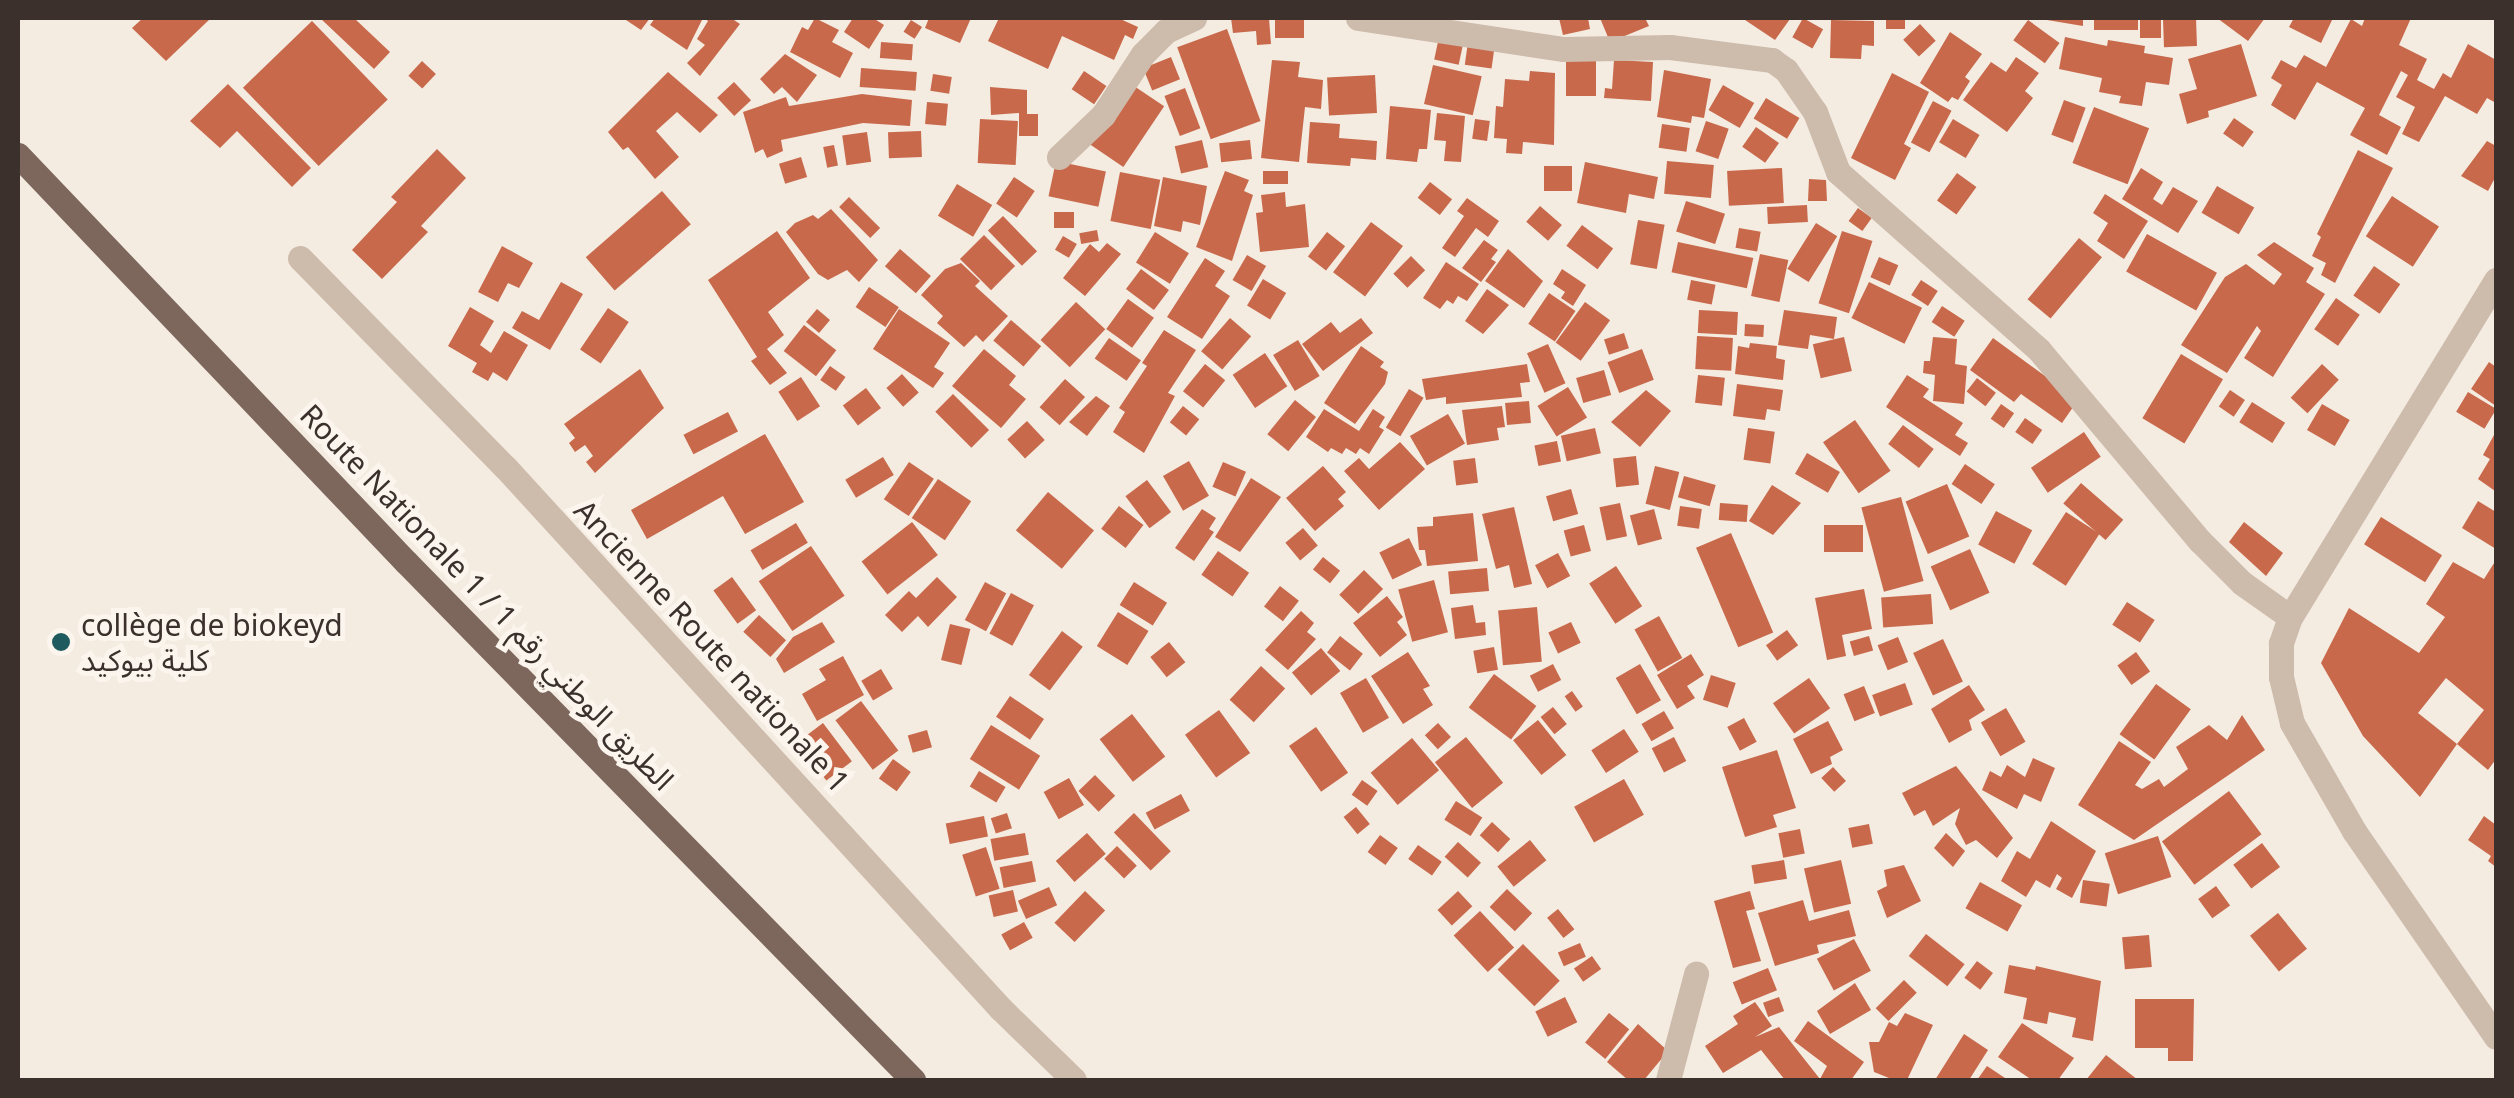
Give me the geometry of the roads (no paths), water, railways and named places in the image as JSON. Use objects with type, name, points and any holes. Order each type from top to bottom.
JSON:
[{"type":"main road","name":"Route Nationale 1 / الطريق الوطني رقم 1","points":[[21,167],[913,1080]]},
{"type":"street","points":[[1059,157],[1103,115],[1143,54],[1166,31],[1194,18]]},
{"type":"street","points":[[1358,18],[1564,49],[1670,47],[1772,60],[1786,70],[1815,112],[1838,172],[2039,350],[2200,541],[2242,583],[2290,617]]},
{"type":"street","name":"Ancienne Route nationale 1","points":[[300,258],[505,467],[1000,1008],[1074,1080]]},
{"type":"street","points":[[2496,280],[2290,617],[2281,643],[2281,677],[2292,723],[2354,831],[2496,1038]]},
{"type":"street","points":[[1668,1080],[1696,974]]},
{"type":"place","name":"collège de biokeyd كلية بيوكيد","points":[[61,642]]}]
